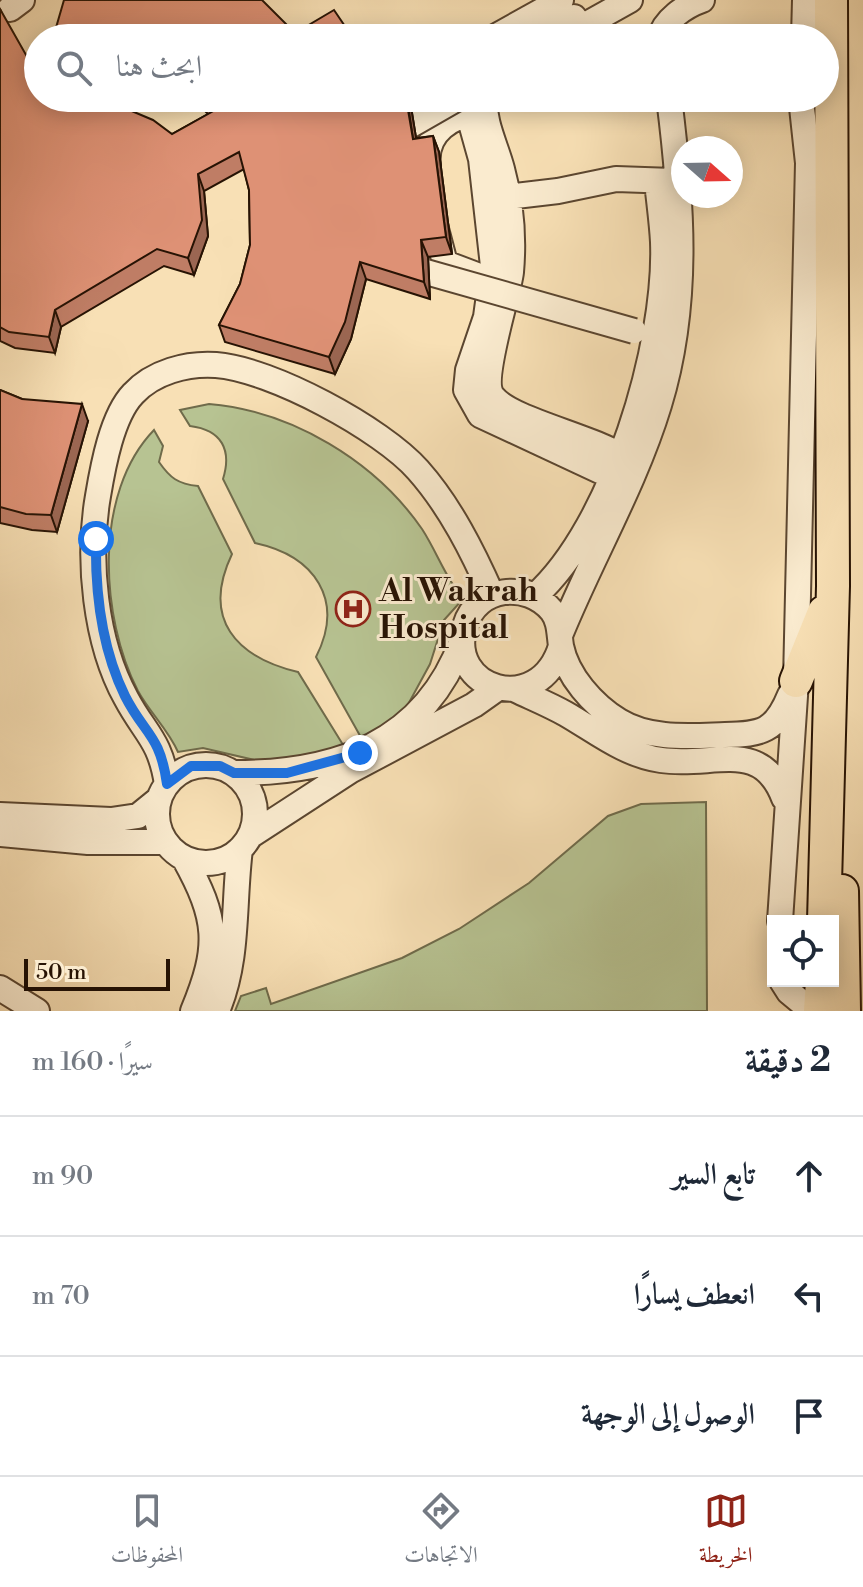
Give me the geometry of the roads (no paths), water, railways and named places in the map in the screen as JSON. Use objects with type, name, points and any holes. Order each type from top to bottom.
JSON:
[{"type":"main road","points":[[829,24],[831,0]]},
{"type":"main road","points":[[824,112],[833,586],[824,915]]},
{"type":"main road","points":[[796,681],[833,586]]},
{"type":"main road","points":[[829,805],[840,863],[844,1011]]},
{"type":"main road","points":[[820,1011],[822,987]]},
{"type":"lane","points":[[518,24],[561,0]]},
{"type":"lane","points":[[667,24],[688,5],[702,0]]},
{"type":"lane","points":[[804,24],[805,0]]},
{"type":"lane","points":[[562,24],[580,14],[614,4],[636,13],[645,24]]},
{"type":"lane","points":[[583,24],[614,4]]},
{"type":"lane","points":[[401,161],[397,133],[450,112]]},
{"type":"lane","points":[[460,112],[440,128],[426,151],[437,242],[445,263],[490,280]]},
{"type":"lane","points":[[473,112],[493,266],[486,317],[468,370],[466,390],[480,415],[503,427],[624,469]]},
{"type":"lane","points":[[475,112],[507,197],[513,233],[511,273],[488,388],[501,404],[624,469]]},
{"type":"lane","points":[[234,773],[287,773],[360,753],[507,689],[532,686],[546,676],[556,663],[561,640],[624,469],[654,337],[668,181],[669,112]]},
{"type":"lane","points":[[780,915],[796,681],[808,163],[803,112]]},
{"type":"lane","points":[[507,197],[616,179],[668,181]]},
{"type":"lane","points":[[411,230],[419,270],[654,337]]},
{"type":"lane","points":[[193,1011],[210,969],[214,945],[212,922],[204,895],[184,858],[165,842],[156,814],[163,791],[162,753],[126,699],[109,658],[96,567],[98,496],[118,421],[131,395],[153,376],[185,367],[217,365],[292,389],[359,425],[392,446],[418,470],[449,512],[492,595]]},
{"type":"lane","points":[[184,858],[213,863],[395,740],[440,690],[462,641],[470,614],[492,595],[524,592],[535,596],[551,582],[624,469]]},
{"type":"lane","points":[[524,592],[541,600],[555,615],[561,640],[579,684],[596,704],[636,730],[658,734],[757,734],[768,729],[784,710],[796,681]]},
{"type":"lane","points":[[462,641],[473,671],[633,752],[661,760],[749,760],[766,766],[776,777],[786,802]]},
{"type":"lane","points":[[0,815],[111,820],[138,816],[191,766],[220,766],[234,773],[246,785],[254,801],[255,819],[245,842],[234,897],[233,965],[217,1011]]},
{"type":"lane","points":[[0,834],[88,842],[165,842]]},
{"type":"lane","points":[[786,987],[812,1011]]},
{"type":"lane","points":[[0,988],[37,1011]]},
{"type":"place","name":"Al Wakrah Hospital","points":[[353,609]]}]
